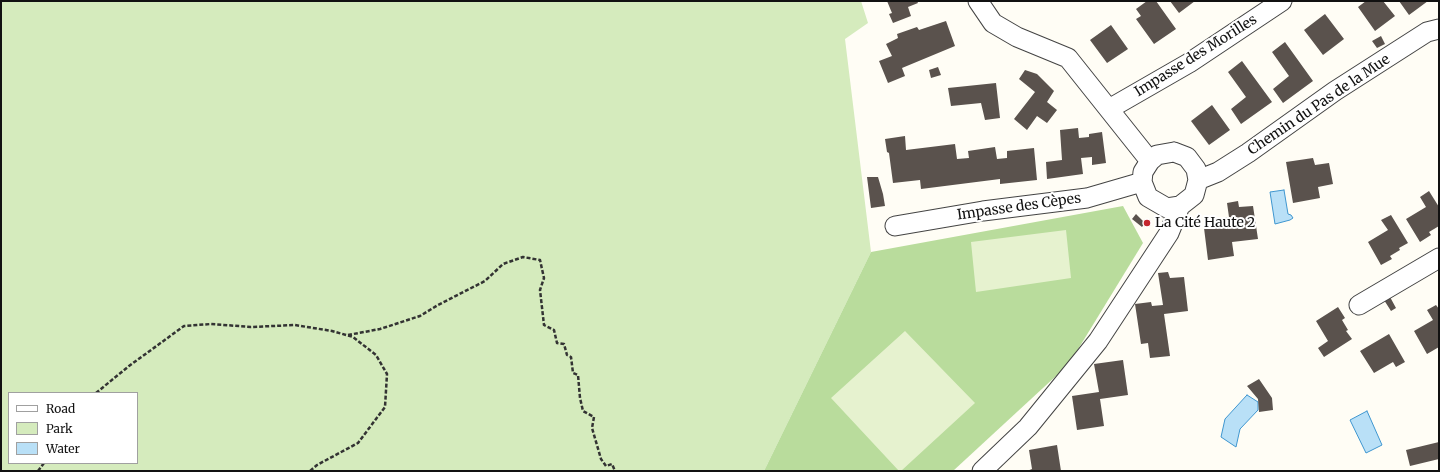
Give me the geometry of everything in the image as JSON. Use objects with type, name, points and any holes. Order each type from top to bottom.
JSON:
[{"type":"street","points":[[978,1],[993,23],[1017,37],[1068,58],[1150,161]]},
{"type":"street","name":"Impasse des Morilles","points":[[1109,110],[1189,63],[1282,1]]},
{"type":"street","name":"Chemin du Pas de la Mue","points":[[1198,180],[1218,172],[1248,153],[1335,91],[1427,32],[1439,29]]},
{"type":"street","points":[[1174,152],[1187,158],[1196,169],[1198,180],[1194,195],[1180,206],[1167,208],[1148,198],[1142,182],[1143,172],[1150,161],[1158,155],[1174,152]]},
{"type":"street","name":"Impasse des Cèpes","points":[[895,226],[983,211],[1087,198],[1142,182]]},
{"type":"street","points":[[982,471],[1028,427],[1098,341],[1169,233],[1180,206]]},
{"type":"street","points":[[1359,305],[1439,258]]},
{"type":"path","points":[[348,336],[380,329],[420,316],[485,281],[502,264],[523,257],[540,260],[544,278],[540,290],[544,325],[554,330],[557,343],[564,344],[566,355],[571,357],[574,373],[578,375],[583,411],[594,417],[592,428],[601,459],[606,466],[612,464],[614,471]]},
{"type":"path","points":[[97,392],[129,366],[184,326],[211,324],[251,327],[295,325],[332,331],[353,337],[376,354],[387,374],[385,407],[358,442],[317,465],[310,471]]},
{"type":"green space","points":[[1,1],[861,1],[868,23],[845,39],[871,252],[764,471],[1,471]]},
{"type":"green space","points":[[1123,206],[1143,243],[1069,364],[953,471],[764,471],[871,252]]},
{"type":"green space","points":[[1066,230],[1071,278],[976,292],[971,242]]},
{"type":"green space","points":[[905,331],[975,403],[901,471],[899,471],[831,398]]},
{"type":"water","points":[[1284,190],[1288,214],[1293,218],[1275,224],[1270,192]]},
{"type":"water","points":[[1247,395],[1258,402],[1258,410],[1240,429],[1236,447],[1221,437],[1225,419]]},
{"type":"water","points":[[1367,411],[1382,445],[1366,453],[1350,420]]},
{"type":"building","points":[[887,1],[917,1],[918,3],[908,7],[911,16],[893,23],[889,14],[892,13]]},
{"type":"building","points":[[1147,1],[1156,1],[1176,29],[1154,44],[1136,19],[1141,16],[1136,9]]},
{"type":"building","points":[[1170,1],[1195,1],[1179,13]]},
{"type":"building","points":[[1366,1],[1383,1],[1395,16],[1375,31],[1358,7]]},
{"type":"building","points":[[1399,1],[1428,1],[1409,15]]},
{"type":"building","points":[[1325,14],[1344,39],[1323,55],[1304,30]]},
{"type":"building","points":[[946,21],[955,46],[902,68],[905,76],[888,83],[879,61],[892,56],[886,44],[898,38],[897,34],[917,27],[919,30]]},
{"type":"building","points":[[1111,25],[1128,49],[1107,63],[1090,40]]},
{"type":"building","points":[[1381,36],[1385,44],[1377,48],[1372,41]]},
{"type":"building","points":[[1285,42],[1313,81],[1283,103],[1273,89],[1289,76],[1272,52]]},
{"type":"building","points":[[1242,61],[1272,102],[1241,124],[1231,109],[1246,97],[1228,72]]},
{"type":"building","points":[[938,67],[941,75],[931,78],[929,70]]},
{"type":"building","points":[[1025,70],[1037,74],[1054,91],[1047,102],[1057,110],[1047,123],[1037,116],[1027,130],[1014,119],[1035,92],[1019,79]]},
{"type":"building","points":[[996,83],[1000,118],[985,120],[981,103],[951,106],[948,88]]},
{"type":"building","points":[[1212,105],[1230,130],[1209,145],[1191,121]]},
{"type":"building","points":[[1078,128],[1079,138],[1089,137],[1089,134],[1102,132],[1106,163],[1092,165],[1092,157],[1081,158],[1083,174],[1047,179],[1046,162],[1062,160],[1060,130]]},
{"type":"building","points":[[905,136],[906,150],[955,144],[957,159],[969,158],[968,151],[995,147],[997,159],[1007,158],[1007,151],[1034,148],[1037,180],[1000,184],[1000,179],[921,189],[920,180],[893,183],[889,153],[887,152],[885,139]]},
{"type":"building","points":[[1313,158],[1315,165],[1329,163],[1333,184],[1318,187],[1320,198],[1293,203],[1286,162]]},
{"type":"building","points":[[867,177],[878,177],[885,206],[871,208]]},
{"type":"building","points":[[1429,191],[1439,207],[1439,226],[1429,232],[1431,235],[1420,242],[1406,219],[1426,207],[1420,197]]},
{"type":"building","points":[[1238,201],[1239,207],[1253,206],[1258,239],[1232,242],[1234,256],[1208,260],[1204,228],[1219,226],[1218,219],[1229,217],[1227,203]]},
{"type":"building","points":[[1136,214],[1145,223],[1142,227],[1132,219]]},
{"type":"building","points":[[1391,215],[1408,243],[1399,248],[1400,250],[1390,256],[1392,259],[1381,265],[1368,242],[1388,230],[1381,220]]},
{"type":"building","points":[[1168,272],[1170,278],[1184,277],[1188,311],[1164,314],[1170,356],[1150,358],[1148,343],[1141,344],[1135,304],[1151,302],[1152,306],[1163,305],[1158,273]]},
{"type":"building","points":[[1390,297],[1396,308],[1391,311],[1384,300]]},
{"type":"building","points":[[1436,305],[1439,309],[1439,347],[1427,354],[1414,331],[1433,320],[1427,310]]},
{"type":"building","points":[[1338,307],[1345,318],[1342,320],[1348,330],[1346,331],[1352,339],[1324,357],[1318,348],[1328,341],[1316,321]]},
{"type":"building","points":[[1389,334],[1405,362],[1396,367],[1393,362],[1374,373],[1360,351]]},
{"type":"building","points":[[1123,360],[1128,395],[1100,399],[1104,426],[1077,430],[1072,396],[1099,392],[1094,364]]},
{"type":"building","points":[[1259,379],[1272,398],[1273,410],[1259,412],[1258,399],[1247,386]]},
{"type":"building","points":[[1439,442],[1439,459],[1410,466],[1406,450]]},
{"type":"building","points":[[1057,445],[1061,471],[1027,471],[1032,469],[1029,450]]},
{"type":"place","name":"La Cité Haute 2","points":[[1147,223]]}]
